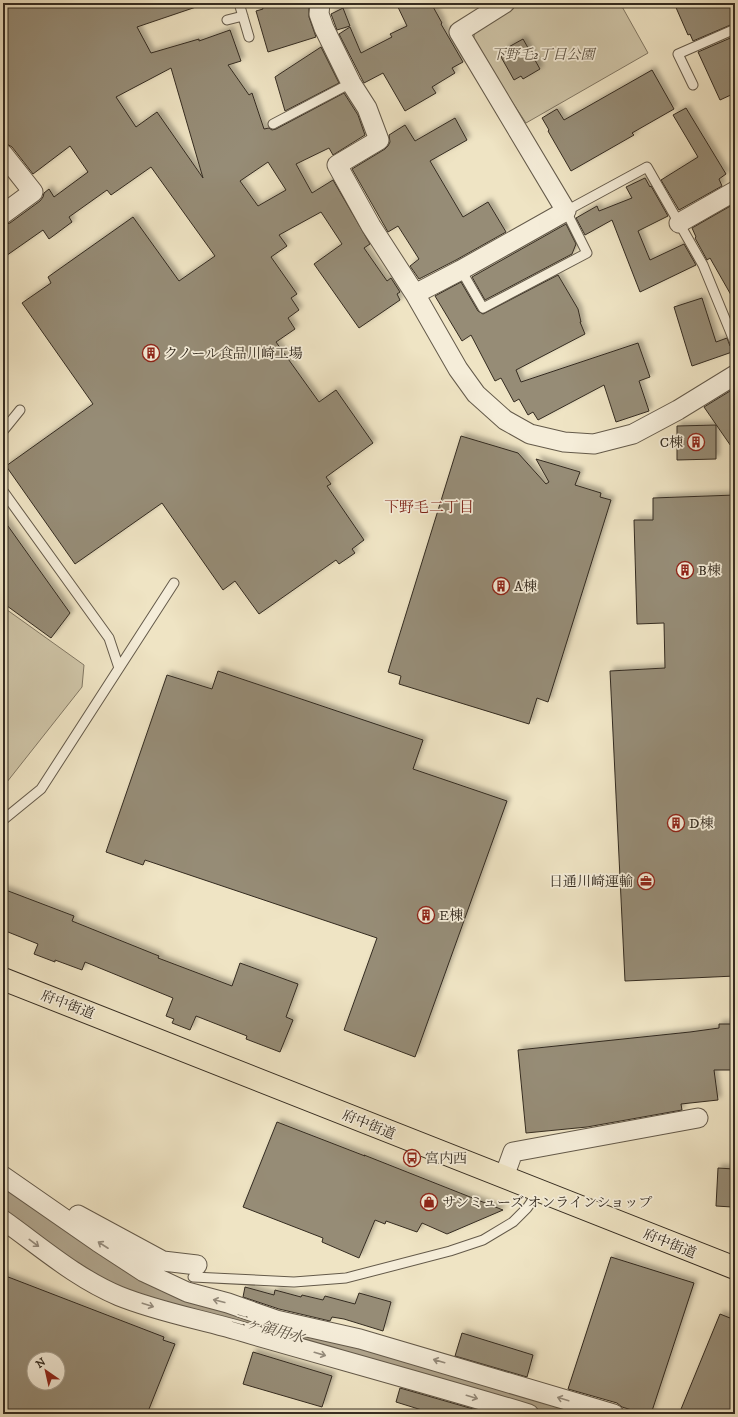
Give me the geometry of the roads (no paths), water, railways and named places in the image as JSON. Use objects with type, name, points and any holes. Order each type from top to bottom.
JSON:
[{"type":"highway","name":"府中街道","points":[[3,979],[735,1268]]},
{"type":"street","points":[[320,3],[319,14],[324,28],[351,83],[367,108],[379,140],[337,165],[371,226],[415,294],[458,369],[476,394],[505,420],[530,434],[564,442],[594,444],[634,434],[678,410],[735,375]]},
{"type":"street","points":[[415,294],[566,212],[459,32],[505,3]]},
{"type":"street","points":[[3,154],[33,192],[3,214]]},
{"type":"street","points":[[679,223],[735,191]]},
{"type":"street","points":[[504,1177],[513,1152],[698,1118]]},
{"type":"street","points":[[3,1163],[84,1218],[164,1262],[195,1271]]},
{"type":"street","points":[[3,1176],[144,1272],[187,1292],[228,1303],[276,1320],[360,1339],[614,1414]]},
{"type":"street","points":[[3,1220],[61,1263],[85,1278],[120,1296],[181,1316],[242,1331],[529,1414]]},
{"type":"lane","points":[[239,3],[249,37]]},
{"type":"lane","points":[[227,20],[243,16]]},
{"type":"lane","points":[[693,85],[678,54],[735,29]]},
{"type":"lane","points":[[273,124],[351,83]]},
{"type":"lane","points":[[461,270],[483,308],[587,253],[566,212],[647,167],[703,265],[735,343]]},
{"type":"lane","points":[[3,431],[20,410]]},
{"type":"lane","points":[[3,491],[109,638],[119,668]]},
{"type":"lane","points":[[3,820],[41,789],[174,583]]},
{"type":"lane","points":[[195,1271],[294,1282],[346,1278],[450,1251],[483,1240],[513,1222],[527,1208],[539,1190]]},
{"type":"waterway","name":"二ヶ領用水","points":[[15,1194],[81,1244],[119,1276],[152,1294],[562,1414]]},
{"type":"place","name":"クノール食品川崎工場","points":[[151,353]]},
{"type":"place","name":"C棟","points":[[696,442]]},
{"type":"place","name":"B棟","points":[[685,570]]},
{"type":"place","name":"A棟","points":[[501,586]]},
{"type":"place","name":"D棟","points":[[676,823]]},
{"type":"place","name":"日通川崎運輸","points":[[646,881]]},
{"type":"place","name":"E棟","points":[[426,915]]},
{"type":"place","name":"宮内西","points":[[412,1158]]},
{"type":"place","name":"サンミューズ オンラインショップ","points":[[429,1202]]},
{"type":"district","name":"下野毛二丁目","points":[[429,507]]},
{"type":"park label","name":"下野毛2丁目公園","points":[[543,54]]}]
